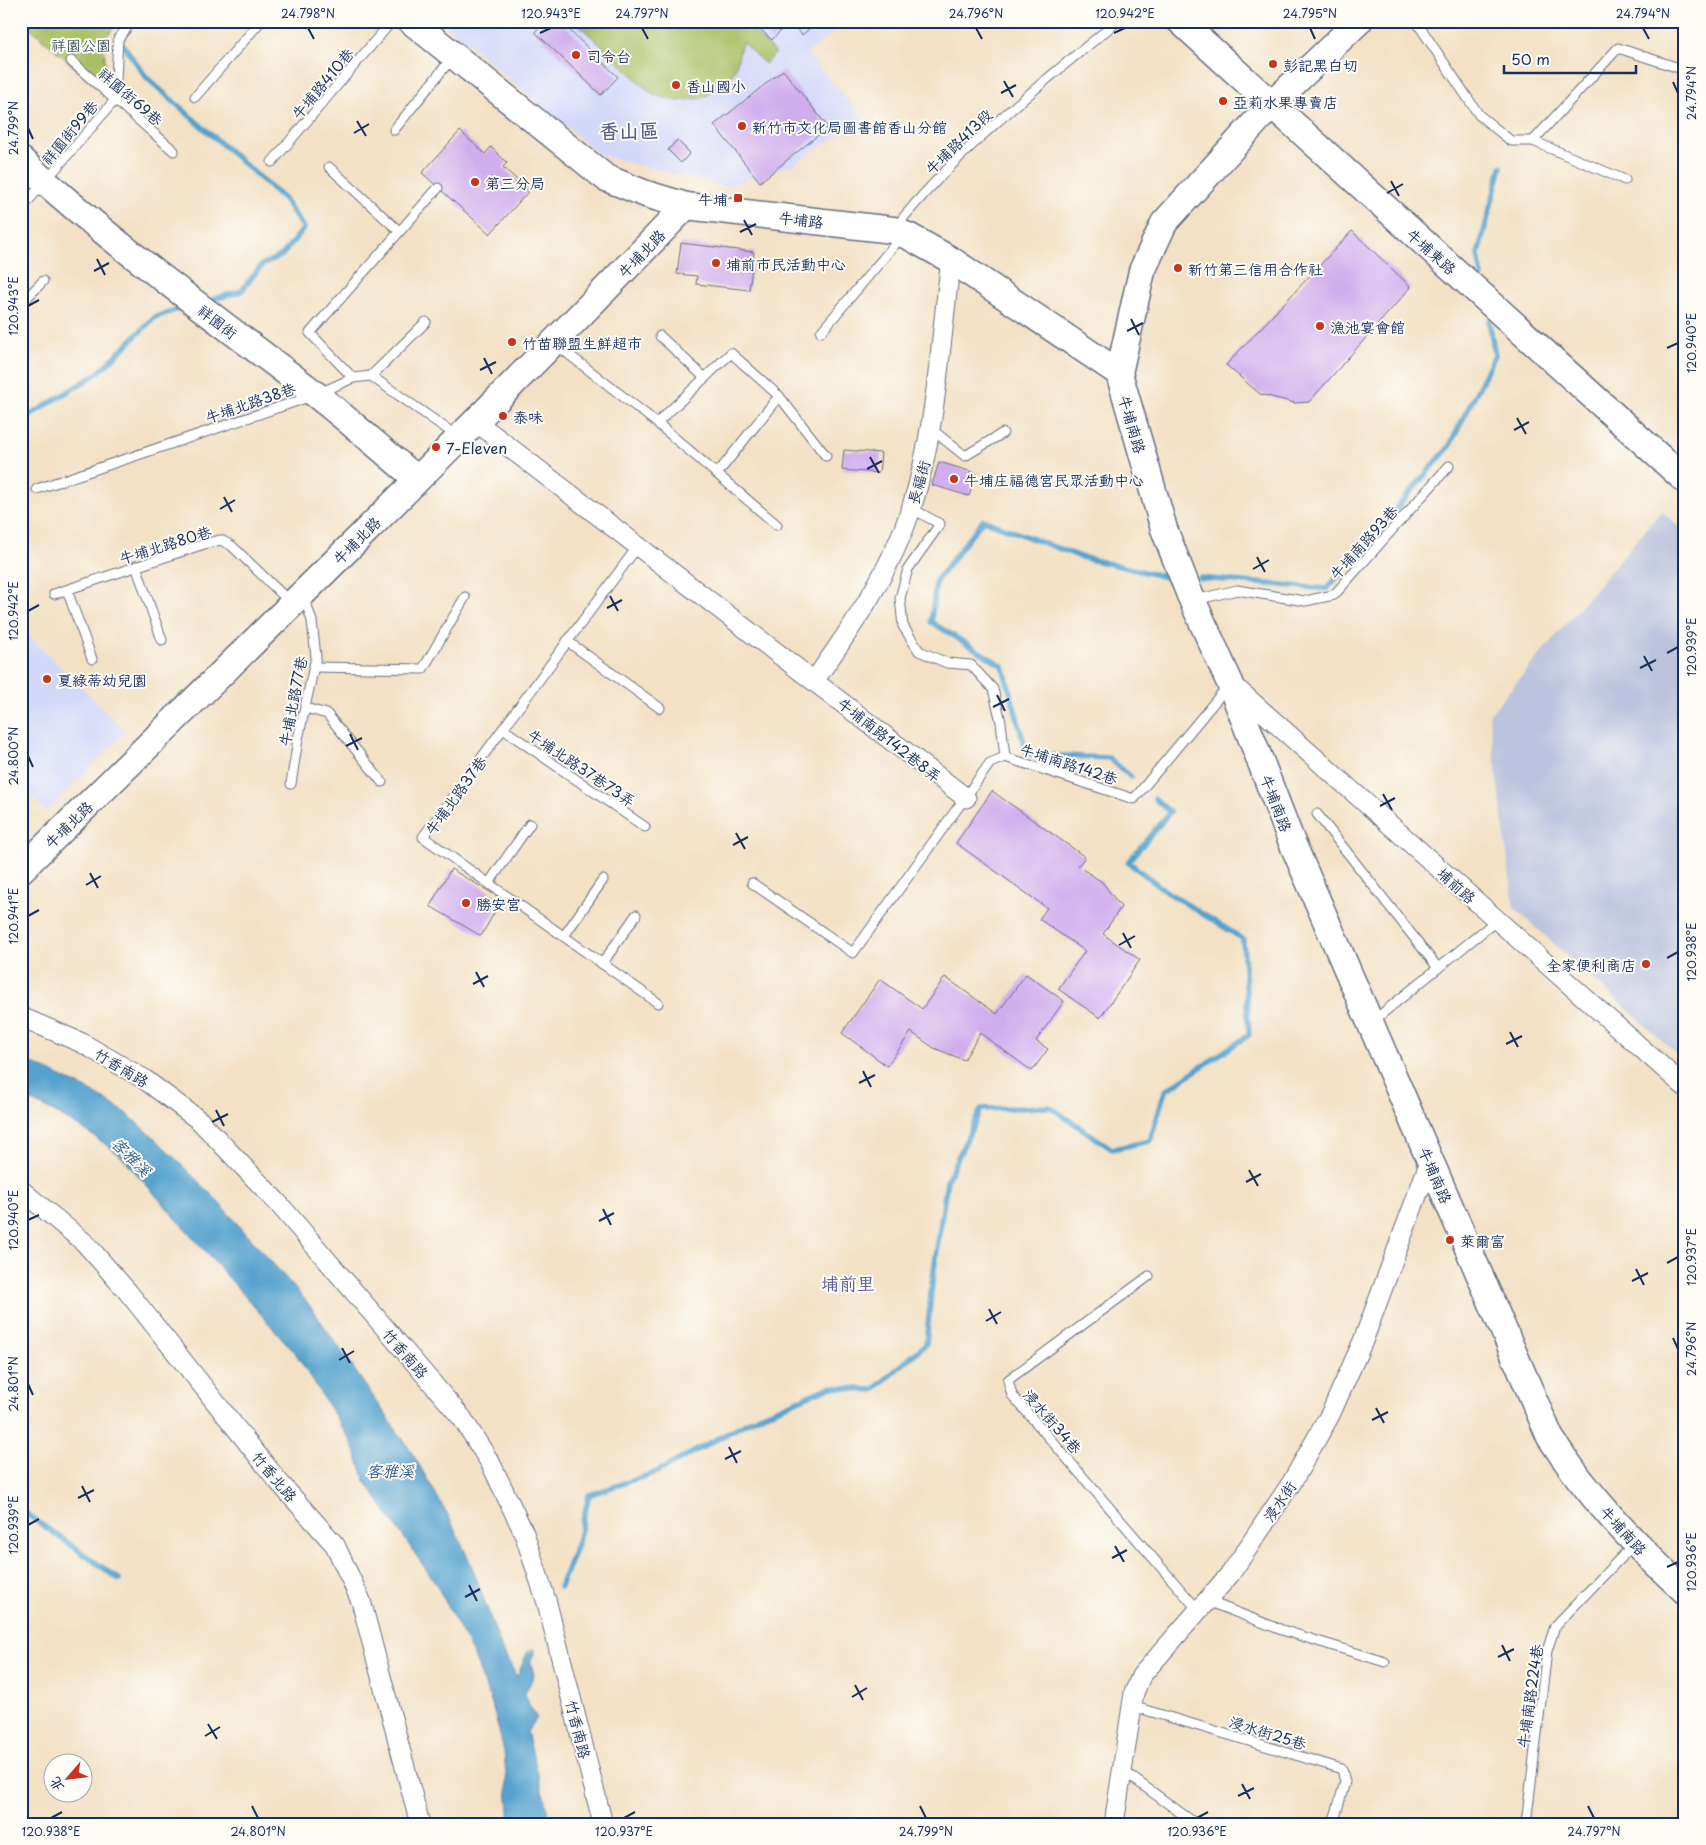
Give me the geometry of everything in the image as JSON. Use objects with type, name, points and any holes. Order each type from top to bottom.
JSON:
[{"type":"street","name":"牛埔東路","points":[[1180,21],[1685,480]]},
{"type":"street","name":"牛埔南路","points":[[1359,21],[1271,105],[1164,223],[1142,271],[1119,372],[1164,528],[1192,600],[1230,683],[1291,840],[1550,1437],[1569,1468],[1634,1544],[1685,1591]]},
{"type":"street","name":"牛埔路","points":[[426,26],[454,56],[606,178],[646,194],[686,206],[898,232],[950,260],[1119,372]]},
{"type":"street","name":"祥園街","points":[[21,160],[45,182],[236,336],[315,394],[417,479]]},
{"type":"street","name":"牛埔北路","points":[[21,870],[298,599],[554,343],[686,206]]},
{"type":"street","name":"長福街","points":[[814,681],[863,611],[878,585],[911,508],[926,454],[950,260]]},
{"type":"street","points":[[467,429],[638,546],[814,681]]},
{"type":"street","name":"牛埔南路142巷8弄","points":[[814,681],[966,798]]},
{"type":"street","name":"埔前路","points":[[1230,683],[1685,1087]]},
{"type":"street","name":"竹香南路","points":[[21,1017],[82,1043],[144,1079],[200,1121],[278,1203],[462,1418],[491,1464],[524,1533],[547,1603],[603,1824]]},
{"type":"street","name":"浸水街","points":[[1114,1824],[1134,1693],[1141,1676],[1230,1573],[1292,1482],[1331,1414],[1363,1341],[1430,1161]]},
{"type":"street","name":"竹香北路","points":[[21,1190],[85,1243],[128,1292],[278,1481],[335,1545],[361,1601],[420,1824]]},
{"type":"lane","points":[[115,100],[118,39],[132,21]]},
{"type":"lane","points":[[195,97],[261,21]]},
{"type":"lane","name":"牛埔路410巷","points":[[272,162],[392,21]]},
{"type":"lane","name":"牛埔路413段","points":[[821,332],[898,232],[919,198],[1018,103],[1118,21]]},
{"type":"lane","points":[[1416,21],[1479,115],[1511,141],[1533,141],[1625,180]]},
{"type":"lane","points":[[1533,141],[1618,48],[1685,70]]},
{"type":"lane","points":[[394,130],[454,56]]},
{"type":"lane","name":"祥園街69巷","points":[[71,61],[174,151]]},
{"type":"lane","name":"祥園街99巷","points":[[21,209],[115,100]]},
{"type":"lane","points":[[329,167],[399,231]]},
{"type":"lane","points":[[353,378],[310,333],[438,188]]},
{"type":"lane","points":[[21,304],[43,281]]},
{"type":"lane","points":[[426,322],[370,376],[467,429]]},
{"type":"lane","points":[[660,336],[705,378]]},
{"type":"lane","points":[[554,343],[657,423],[777,525]]},
{"type":"lane","points":[[657,423],[731,353],[779,396],[826,456]]},
{"type":"lane","name":"牛埔北路38巷","points":[[37,489],[315,394],[353,378],[370,376]]},
{"type":"lane","points":[[717,474],[779,396]]},
{"type":"lane","points":[[930,427],[965,456],[1004,433]]},
{"type":"lane","name":"牛埔南路93巷","points":[[1192,600],[1237,590],[1305,601],[1334,595],[1449,466]]},
{"type":"lane","points":[[911,508],[940,524],[908,569],[900,598],[902,626],[919,651],[947,663],[971,665],[993,689],[1001,722],[1005,757]]},
{"type":"lane","name":"牛埔北路80巷","points":[[54,594],[221,540],[232,546],[298,599]]},
{"type":"lane","name":"牛埔北路37巷","points":[[638,546],[423,837],[658,1003]]},
{"type":"lane","points":[[136,566],[162,640]]},
{"type":"lane","points":[[67,590],[92,659]]},
{"type":"lane","points":[[314,667],[423,668],[465,597]]},
{"type":"lane","name":"牛埔北路77巷","points":[[291,784],[316,657],[312,621],[298,599]]},
{"type":"lane","points":[[567,641],[660,708]]},
{"type":"lane","name":"牛埔南路142巷","points":[[752,884],[853,953],[990,763],[1005,757],[1134,799],[1230,683]]},
{"type":"lane","points":[[305,708],[327,714],[382,782]]},
{"type":"lane","name":"牛埔北路37巷73弄","points":[[503,729],[646,827]]},
{"type":"lane","points":[[1317,814],[1438,968]]},
{"type":"lane","points":[[489,884],[530,824]]},
{"type":"lane","points":[[564,936],[603,880]]},
{"type":"lane","points":[[602,964],[636,915]]},
{"type":"lane","points":[[1371,1022],[1497,920]]},
{"type":"lane","name":"浸水街34巷","points":[[1149,1276],[1008,1380],[1012,1395],[1202,1605]]},
{"type":"lane","name":"牛埔南路224巷","points":[[1526,1824],[1547,1651],[1555,1626],[1634,1544]]},
{"type":"lane","points":[[1202,1605],[1386,1662]]},
{"type":"lane","name":"浸水街25巷","points":[[1132,1706],[1342,1769],[1345,1782],[1333,1824]]},
{"type":"lane","points":[[1122,1770],[1196,1824]]},
{"type":"shaded area","name":"香山國小","points":[[441,21],[849,21],[807,53],[863,118],[793,165],[725,187],[600,155]]},
{"type":"shaded area","points":[[1661,511],[1685,532],[1685,1061],[1514,908],[1489,715]]},
{"type":"shaded area","name":"夏綠蒂幼兒園","points":[[21,628],[126,731],[46,812],[21,786]]},
{"type":"green space","name":"祥園公園","points":[[22,21],[118,21],[104,41],[107,96]]},
{"type":"green space","points":[[575,21],[742,21],[776,53],[765,64],[742,42],[735,71],[725,83],[703,98],[678,101],[653,95]]},
{"type":"water","name":"客雅溪","points":[[21,1058],[91,1091],[126,1113],[157,1140],[212,1195],[308,1303],[411,1451],[448,1515],[471,1564],[502,1649],[517,1677],[528,1650],[534,1675],[525,1694],[537,1718],[527,1732],[551,1824],[510,1824],[504,1751],[492,1704],[473,1654],[436,1584],[365,1481],[353,1445],[296,1354],[120,1155],[72,1122],[21,1096]]},
{"type":"building","name":"司令台","points":[[545,21],[560,21],[618,77],[601,95],[535,32]]},
{"type":"building","points":[[751,21],[773,21],[782,29],[772,40]]},
{"type":"building","points":[[790,21],[818,21],[802,35]]},
{"type":"building","points":[[783,70],[828,127],[760,182],[714,125]]},
{"type":"building","name":"第三分局","points":[[460,131],[485,154],[491,147],[507,163],[503,167],[529,191],[490,234],[422,173]]},
{"type":"building","points":[[677,140],[690,153],[681,163],[668,150]]},
{"type":"building","name":"漁池宴會館","points":[[1352,231],[1411,287],[1309,402],[1295,403],[1260,394],[1226,365]]},
{"type":"building","name":"埔前市民活動中心","points":[[681,243],[754,252],[749,290],[696,284],[697,276],[677,274]]},
{"type":"building","points":[[844,450],[881,453],[879,473],[842,470]]},
{"type":"building","name":"牛埔庄福德宮民眾活動中心","points":[[939,462],[976,473],[969,496],[932,485]]},
{"type":"building","points":[[992,791],[1085,857],[1078,866],[1102,882],[1121,907],[1103,934],[1140,960],[1100,1018],[1058,989],[1085,951],[1039,919],[1047,908],[956,843]]},
{"type":"building","name":"勝安宮","points":[[451,869],[502,899],[481,936],[430,906]]},
{"type":"building","points":[[1026,974],[1064,1001],[1036,1041],[1048,1049],[1032,1071],[980,1033],[964,1060],[934,1048],[911,1032],[887,1066],[842,1033],[880,979],[922,1009],[945,977],[997,1014]]},
{"type":"waterway","points":[[119,39],[147,78],[284,199],[304,228],[282,255],[262,265],[241,291],[214,299]]},
{"type":"waterway","points":[[1482,277],[1478,254],[1501,167]]},
{"type":"waterway","points":[[21,423],[24,419],[98,373],[155,317],[179,309]]},
{"type":"waterway","points":[[1200,578],[1327,589],[1449,447],[1495,355],[1489,321]]},
{"type":"waterway","points":[[1131,777],[1109,758],[1027,754],[1003,666],[931,622],[936,581],[983,520],[1081,557],[1166,577]]},
{"type":"waterway","points":[[560,1587],[578,1542],[589,1495],[657,1472],[757,1417],[830,1387],[873,1390],[926,1344],[932,1284],[947,1180],[981,1109],[1050,1107],[1112,1149],[1150,1141],[1165,1091],[1249,1035],[1243,939],[1167,892],[1128,862],[1170,812],[1155,799]]},
{"type":"waterway","points":[[21,1510],[119,1579]]},
{"type":"waterway","points":[[528,1663],[533,1651]]},
{"type":"place","name":"司令台","points":[[576,55]]},
{"type":"place","name":"彭記黑白切","points":[[1273,64]]},
{"type":"place","name":"香山國小","points":[[676,85]]},
{"type":"place","name":"亞莉水果專賣店","points":[[1223,101]]},
{"type":"place","name":"新竹市文化局圖書館香山分館","points":[[742,126]]},
{"type":"place","name":"第三分局","points":[[475,182]]},
{"type":"place","name":"牛埔","points":[[738,198]]},
{"type":"place","name":"埔前市民活動中心","points":[[716,263]]},
{"type":"place","name":"新竹第三信用合作社","points":[[1178,268]]},
{"type":"place","name":"漁池宴會館","points":[[1320,326]]},
{"type":"place","name":"竹苗聯盟生鮮超市","points":[[512,342]]},
{"type":"place","name":"泰味","points":[[503,416]]},
{"type":"place","name":"7-Eleven","points":[[436,447]]},
{"type":"place","name":"牛埔庄福德宮民眾活動中心","points":[[954,479]]},
{"type":"place","name":"夏綠蒂幼兒園","points":[[47,679]]},
{"type":"place","name":"勝安宮","points":[[466,903]]},
{"type":"place","name":"全家便利商店","points":[[1646,964]]},
{"type":"place","name":"萊爾富","points":[[1450,1240]]},
{"type":"district","name":"香山區","points":[[629,130]]},
{"type":"district","name":"埔前里","points":[[848,1282]]}]
